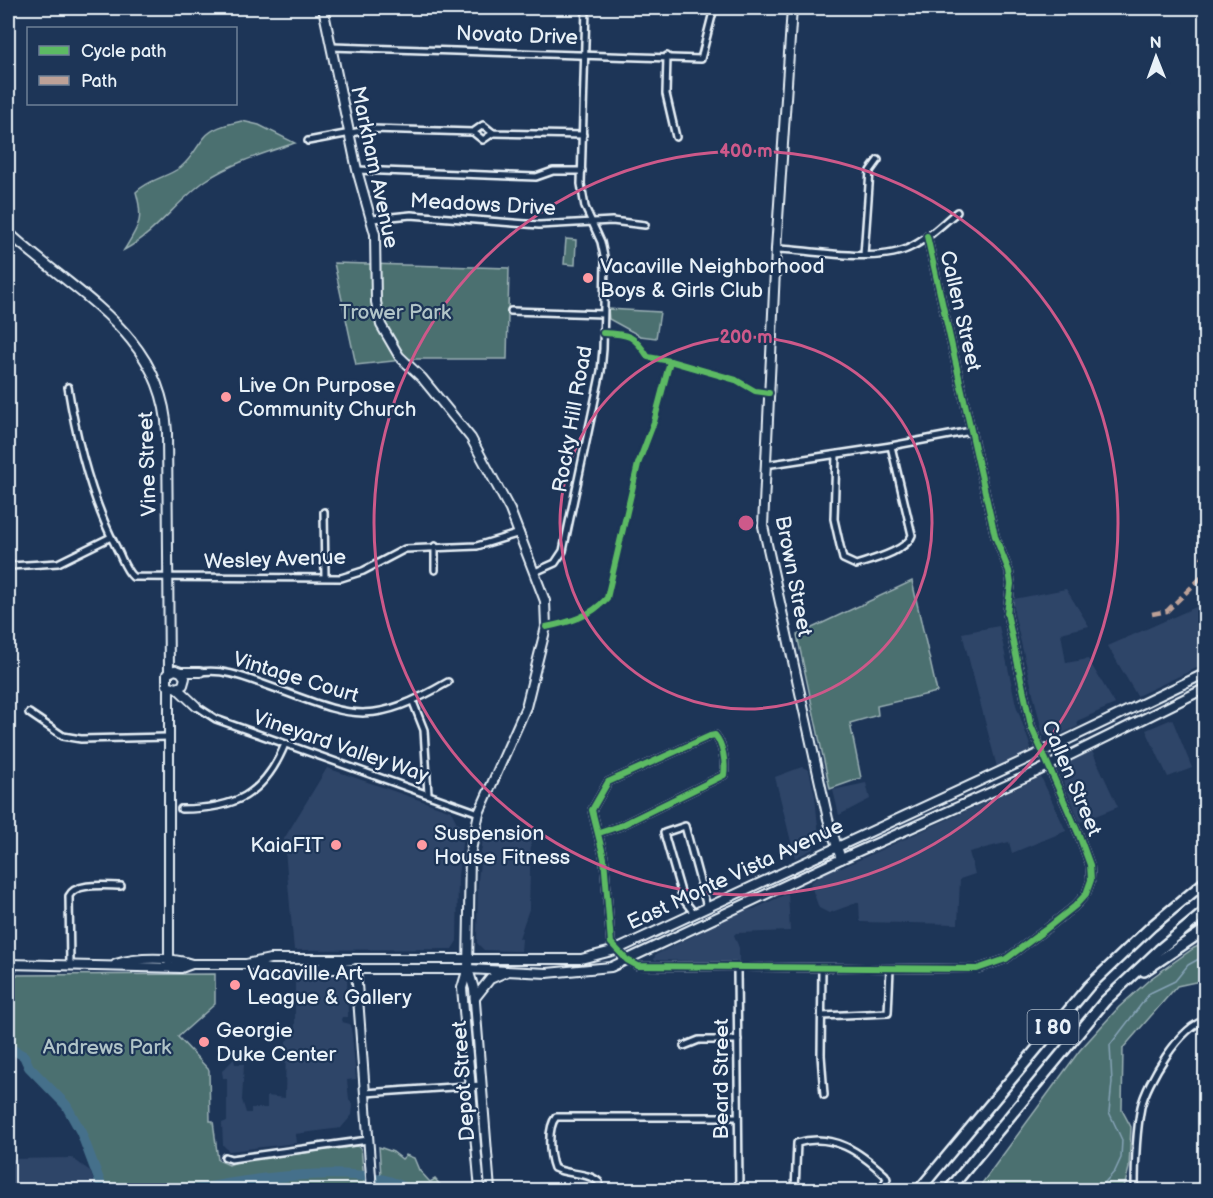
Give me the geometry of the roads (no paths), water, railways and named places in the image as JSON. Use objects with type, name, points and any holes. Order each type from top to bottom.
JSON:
[{"type":"highway","name":"I 80","points":[[919,1191],[1089,986],[1145,932],[1206,881]]},
{"type":"highway","name":"I 80","points":[[949,1191],[1070,1042],[1124,983],[1206,911]]},
{"type":"highway","points":[[1124,983],[1206,928]]},
{"type":"main road","name":"Markham Avenue","points":[[323,8],[357,170],[372,219],[378,253],[376,302],[386,336],[399,356],[429,386],[471,438],[520,533],[546,608],[543,642],[520,723],[479,813],[468,871],[468,957]]},
{"type":"main road","name":"Brown Street","points":[[792,8],[776,249],[763,526],[840,859]]},
{"type":"main road","points":[[1206,76],[1203,103],[1206,148]]},
{"type":"main road","name":"Vine Street","points":[[8,232],[123,330],[137,345],[154,373],[166,418],[168,652],[177,680],[169,708],[168,737],[169,961]]},
{"type":"main road","points":[[177,680],[200,672]]},
{"type":"main road","name":"East Monte Vista Avenue","points":[[8,964],[114,964],[126,961],[169,961],[192,964],[246,964],[270,959],[355,957],[581,959],[615,950],[694,914],[1206,673]]},
{"type":"main road","points":[[177,680],[186,697],[196,706]]},
{"type":"main road","points":[[177,680],[196,706]]},
{"type":"main road","name":"East Monte Vista Avenue","points":[[246,964],[269,969],[468,969],[546,973],[592,970],[627,960],[840,859],[1048,765],[1206,688]]},
{"type":"main road","points":[[169,708],[186,697]]},
{"type":"main road","points":[[317,969],[327,963],[350,962],[355,957]]},
{"type":"main road","name":"Depot Street","points":[[468,957],[474,999],[490,1191]]},
{"type":"main road","points":[[269,969],[273,964],[296,963],[302,959]]},
{"type":"main road","name":"East Monte Vista Avenue","points":[[114,964],[126,968],[181,968],[192,964]]},
{"type":"main road","name":"Depot Street","points":[[468,969],[462,988],[480,1191]]},
{"type":"main road","points":[[356,970],[372,1190]]},
{"type":"main road","points":[[474,999],[490,979],[508,971]]},
{"type":"street","name":"Rocky Hill Road","points":[[535,572],[555,563],[563,550],[601,371],[605,261],[601,242],[584,202],[582,171],[586,8]]},
{"type":"street","name":"Novato Drive","points":[[331,47],[668,56],[701,59],[714,8]]},
{"type":"street","points":[[668,56],[667,101],[676,137]]},
{"type":"street","points":[[308,141],[372,129],[473,132],[483,125],[493,133]]},
{"type":"street","points":[[473,132],[483,140],[493,133],[583,135]]},
{"type":"street","points":[[864,255],[870,171],[878,160]]},
{"type":"street","points":[[357,170],[536,177],[553,171],[582,171]]},
{"type":"street","points":[[776,249],[864,255],[893,254],[914,246],[957,212]]},
{"type":"street","name":"Meadows Drive","points":[[372,219],[411,215],[539,225],[593,224],[612,221],[645,225]]},
{"type":"street","name":"Callen Street","points":[[627,960],[638,966],[737,968],[969,969],[990,966],[1006,959],[1045,930],[1086,894],[1091,880],[1090,865],[1044,751],[1037,740],[1028,713],[1006,613],[1011,584],[1009,571],[995,537],[927,236]]},
{"type":"street","points":[[511,311],[603,314]]},
{"type":"street","points":[[11,566],[58,563],[111,537],[83,463],[68,387]]},
{"type":"street","points":[[765,465],[891,446],[970,431]]},
{"type":"street","points":[[836,455],[834,519],[843,559],[856,565],[901,547],[912,535],[891,446]]},
{"type":"street","points":[[324,512],[325,578]]},
{"type":"street","name":"Wesley Avenue","points":[[111,537],[133,577],[325,578],[351,576],[405,549],[477,546],[520,533]]},
{"type":"street","points":[[435,546],[435,570]]},
{"type":"street","name":"Vintage Court","points":[[200,672],[231,673],[353,713],[383,712],[413,702],[448,682]]},
{"type":"street","points":[[413,702],[424,730],[428,794]]},
{"type":"street","name":"Vineyard Valley Way","points":[[196,706],[216,719],[479,813]]},
{"type":"street","points":[[29,713],[63,736],[81,739],[168,737]]},
{"type":"street","points":[[599,833],[620,826],[724,775],[726,766],[715,735],[608,782],[592,810],[604,858],[611,943],[615,950],[627,960]]},
{"type":"street","points":[[182,809],[231,804],[246,797],[262,783],[278,762],[285,744]]},
{"type":"street","points":[[694,914],[683,899],[664,833],[685,826],[707,907]]},
{"type":"street","points":[[70,964],[69,897],[71,892],[78,888],[121,886]]},
{"type":"street","name":"Beard Street","points":[[737,968],[739,1191]]},
{"type":"street","points":[[822,969],[821,1072],[824,1095]]},
{"type":"street","points":[[822,1016],[885,1015],[890,1011],[890,969]]},
{"type":"street","points":[[1135,1191],[1141,1107],[1146,1093],[1179,1036],[1198,1022],[1206,1020]]},
{"type":"street","points":[[684,1046],[699,1040],[738,1040]]},
{"type":"street","points":[[365,1093],[482,1085]]},
{"type":"street","points":[[599,1191],[599,1182],[593,1177],[568,1174],[554,1168],[550,1159],[551,1127],[556,1117],[738,1117]]},
{"type":"street","points":[[225,1157],[231,1159],[368,1140]]},
{"type":"street","points":[[795,1191],[797,1143],[828,1141],[850,1147],[885,1175],[887,1179],[880,1191]]},
{"type":"waterway","points":[[1098,1190],[1115,1171],[1121,1158],[1122,1140],[1109,1112],[1112,1082],[1110,1045],[1150,993],[1175,981],[1188,965],[1206,955]]},
{"type":"waterway","points":[[8,1047],[24,1056],[29,1067],[66,1105],[81,1132],[103,1190]]},
{"type":"waterway","points":[[193,1190],[272,1178],[335,1174],[389,1181],[408,1190]]},
{"type":"place","name":"Vacaville Neighborhood Boys & Girls Club","points":[[588,278]]},
{"type":"place","name":"Live On Purpose Community Church","points":[[226,397]]},
{"type":"place","name":"KaiaFIT","points":[[336,845]]},
{"type":"place","name":"Suspension House Fitness","points":[[422,845]]},
{"type":"place","name":"Vacaville Art League & Gallery","points":[[235,985]]},
{"type":"place","name":"Georgie Duke Center","points":[[204,1042]]},
{"type":"park label","name":"Trower Park","points":[[395,312]]},
{"type":"park label","name":"Andrews Park","points":[[107,1047]]}]
